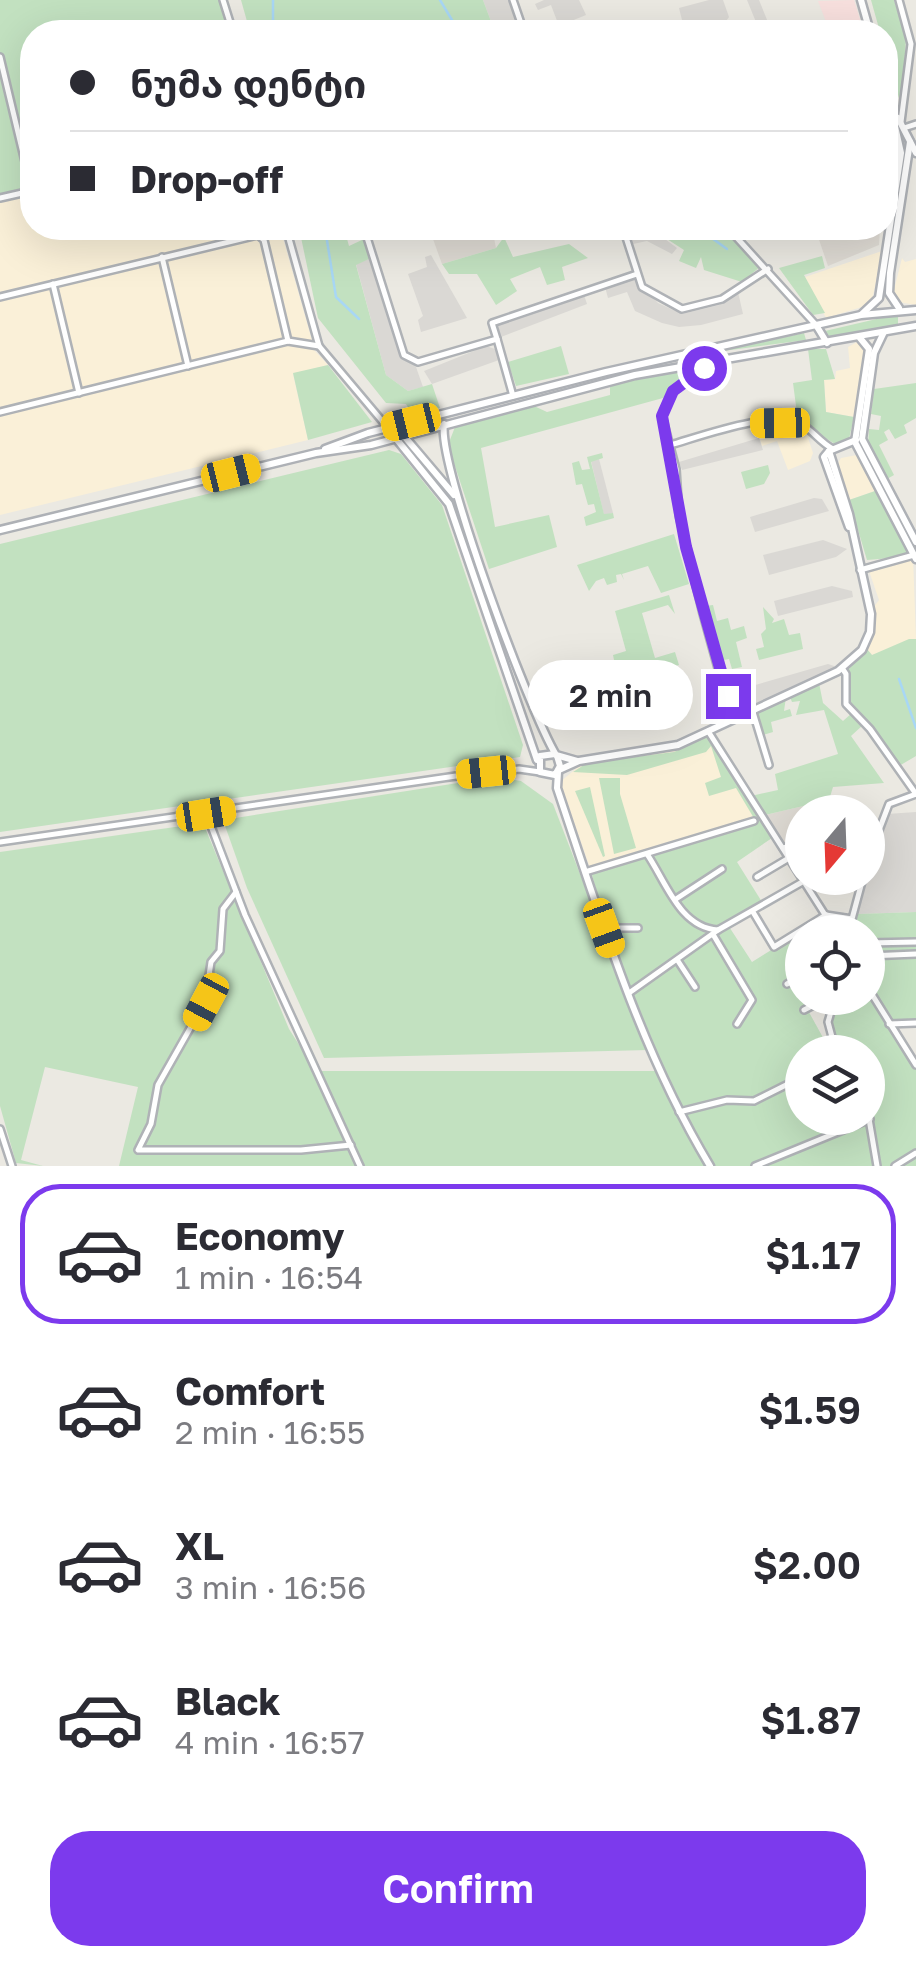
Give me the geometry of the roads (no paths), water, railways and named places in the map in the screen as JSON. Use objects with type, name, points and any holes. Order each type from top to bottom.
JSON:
[{"type":"street","points":[[898,219],[908,136],[911,44],[899,0]]},
{"type":"street","points":[[0,57],[20,140]]},
{"type":"street","points":[[899,142],[916,124]]},
{"type":"street","points":[[898,135],[898,150]]},
{"type":"street","points":[[908,136],[916,152]]},
{"type":"street","points":[[0,297],[234,240]]},
{"type":"street","points":[[263,240],[288,341]]},
{"type":"street","points":[[289,240],[319,346],[388,428],[400,436],[460,503]]},
{"type":"street","points":[[368,240],[401,350],[408,360],[430,360],[497,339]]},
{"type":"street","points":[[627,240],[642,287],[682,309],[722,300],[768,269]]},
{"type":"street","points":[[740,240],[816,325],[826,342]]},
{"type":"street","points":[[861,315],[880,298],[887,240]]},
{"type":"street","points":[[895,240],[889,293],[900,309]]},
{"type":"street","points":[[162,258],[188,366]]},
{"type":"street","points":[[515,406],[492,323],[637,274]]},
{"type":"street","points":[[53,284],[79,393]]},
{"type":"street","points":[[316,453],[388,428],[710,348],[861,315],[916,310]]},
{"type":"street","points":[[0,530],[400,436],[635,374],[916,326]]},
{"type":"street","points":[[858,440],[874,353],[884,332]]},
{"type":"street","points":[[859,337],[869,349],[858,440],[915,551],[860,570]]},
{"type":"street","points":[[0,412],[288,341],[319,346]]},
{"type":"street","points":[[710,348],[712,361]]},
{"type":"street","points":[[712,361],[677,387],[665,403],[662,416],[699,600],[722,683],[739,715]]},
{"type":"street","points":[[519,769],[541,774],[579,761],[678,745],[842,668],[862,650],[870,632],[849,514],[831,450],[816,442],[806,426],[796,422],[746,423],[670,445]]},
{"type":"street","points":[[444,424],[442,439],[460,503],[522,680],[556,756],[557,788],[604,928],[679,1112],[710,1166]]},
{"type":"street","points":[[400,436],[451,510],[541,774],[557,788]]},
{"type":"street","points":[[831,450],[858,440]]},
{"type":"street","points":[[451,510],[460,503]]},
{"type":"street","points":[[842,668],[846,674],[846,704],[870,729],[916,794],[890,804],[885,814]]},
{"type":"street","points":[[752,709],[769,766]]},
{"type":"street","points":[[708,731],[784,848]]},
{"type":"street","points":[[0,842],[519,769],[547,753],[579,761]]},
{"type":"street","points":[[206,814],[236,892],[360,1166]]},
{"type":"street","points":[[585,872],[754,821]]},
{"type":"street","points":[[647,854],[694,925],[716,933],[752,1000],[737,1024]]},
{"type":"street","points":[[757,877],[785,861]]},
{"type":"street","points":[[676,900],[722,869]]},
{"type":"street","points":[[236,892],[223,910],[220,951],[211,962],[206,1002],[158,1085],[151,1124],[138,1150],[282,1151],[350,1145]]},
{"type":"street","points":[[629,993],[716,933],[785,892]]},
{"type":"street","points":[[753,911],[774,947],[785,940]]},
{"type":"street","points":[[604,928],[638,928]]},
{"type":"street","points":[[885,943],[916,942]]},
{"type":"street","points":[[885,955],[916,954]]},
{"type":"street","points":[[678,961],[695,987]]},
{"type":"street","points":[[884,1015],[916,1065]]},
{"type":"street","points":[[889,1024],[916,1022]]},
{"type":"street","points":[[679,1112],[727,1100],[754,1102],[785,1086]]},
{"type":"street","points":[[0,1129],[12,1166]]},
{"type":"street","points":[[755,1166],[826,1135]]},
{"type":"street","points":[[872,1135],[877,1166]]},
{"type":"street","points":[[895,1166],[916,1153]]},
{"type":"waterway","points":[[273,0],[273,20]]},
{"type":"waterway","points":[[440,0],[452,20]]},
{"type":"waterway","points":[[327,240],[336,297],[359,319]]},
{"type":"waterway","points":[[715,240],[727,249]]},
{"type":"waterway","points":[[899,679],[916,728]]}]
